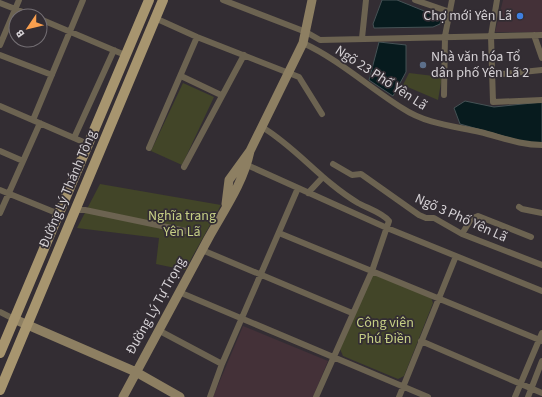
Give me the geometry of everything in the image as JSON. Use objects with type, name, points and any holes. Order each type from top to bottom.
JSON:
[{"type":"main road","name":"Đường Lý Thánh Tông","points":[[0,353],[149,0]]},
{"type":"main road","name":"Đường Lý Thánh Tông","points":[[0,390],[26,324],[162,0]]},
{"type":"main road","name":"Đường Lý Tự Trọng","points":[[226,207],[229,180],[250,151],[303,43],[312,0]]},
{"type":"main road","name":"Đường Lý Tự Trọng","points":[[123,397],[158,330],[238,187],[247,165],[250,151]]},
{"type":"main road","points":[[14,319],[136,372],[180,397]]},
{"type":"street","points":[[33,120],[83,0]]},
{"type":"street","points":[[223,0],[306,32],[320,40],[542,35]]},
{"type":"street","points":[[362,38],[366,0]]},
{"type":"street","points":[[415,0],[450,12]]},
{"type":"street","points":[[444,95],[445,36],[452,0]]},
{"type":"street","points":[[497,0],[491,36],[493,102],[542,100]]},
{"type":"street","points":[[0,3],[12,8]]},
{"type":"street","points":[[155,18],[197,37],[302,79],[322,114]]},
{"type":"street","points":[[48,22],[125,55]]},
{"type":"street","points":[[0,45],[8,26]]},
{"type":"street","points":[[534,35],[542,58]]},
{"type":"street","points":[[149,148],[197,37]]},
{"type":"street","name":"Ngõ 23 Phố Yên Lã","points":[[303,43],[355,75],[403,109],[421,118],[439,124],[481,132],[527,145],[542,145]]},
{"type":"street","points":[[74,138],[114,50]]},
{"type":"street","points":[[0,55],[52,75]]},
{"type":"street","points":[[184,167],[221,95],[244,55]]},
{"type":"street","points":[[492,75],[542,70]]},
{"type":"street","points":[[181,76],[221,95]]},
{"type":"street","points":[[0,106],[88,144]]},
{"type":"street","points":[[0,213],[40,123]]},
{"type":"street","points":[[262,127],[278,136],[322,178],[340,192],[388,219],[389,223],[372,271],[352,313],[316,397]]},
{"type":"street","points":[[0,151],[23,161]]},
{"type":"street","name":"Ngõ 3 Phố Yên Lã","points":[[333,164],[352,175],[361,174],[419,215],[426,218],[434,218],[462,234],[542,265]]},
{"type":"street","points":[[247,165],[387,228],[542,291]]},
{"type":"street","points":[[308,193],[322,178]]},
{"type":"street","points":[[210,397],[222,364],[298,188]]},
{"type":"street","points":[[0,190],[59,214]]},
{"type":"street","points":[[519,207],[542,213]]},
{"type":"street","points":[[75,210],[85,210],[186,231]]},
{"type":"street","points":[[462,234],[472,219],[478,216],[531,237]]},
{"type":"street","points":[[279,233],[541,340]]},
{"type":"street","points":[[202,250],[352,313]]},
{"type":"street","points":[[399,397],[456,256]]},
{"type":"street","points":[[179,292],[242,320],[428,397]]},
{"type":"street","points":[[0,312],[14,319]]},
{"type":"street","points":[[158,330],[222,364]]},
{"type":"street","points":[[515,397],[541,340],[542,333]]},
{"type":"street","points":[[421,342],[542,393]]},
{"type":"street","points":[[528,397],[542,361]]},
{"type":"shaded area","name":"Chợ mới Yên Lã","points":[[503,0],[542,0],[542,32],[495,32]]},
{"type":"shaded area","points":[[243,326],[328,361],[313,397],[213,397]]},
{"type":"green space","points":[[409,73],[442,77],[438,100],[403,85]]},
{"type":"green space","points":[[183,83],[214,97],[182,165],[151,151]]},
{"type":"green space","name":"Nghĩa trang Yên Lã","points":[[100,184],[221,205],[185,270],[156,264],[159,238],[77,228]]},
{"type":"green space","name":"Công viên Phú Điền","points":[[372,274],[431,297],[433,303],[404,376],[398,379],[343,356],[340,349]]},
{"type":"water","points":[[382,0],[397,0],[439,17],[441,20],[440,24],[433,27],[374,28],[373,24]]},
{"type":"water","points":[[379,42],[406,45],[406,72],[393,96],[369,80]]},
{"type":"water","points":[[465,101],[494,107],[542,102],[542,144],[535,145],[460,124],[454,108]]},
{"type":"place","name":"Chợ mới Yên Lã","points":[[520,16]]},
{"type":"place","name":"Nhà văn hóa Tổ dân phố Yên Lã 2","points":[[423,65]]}]
